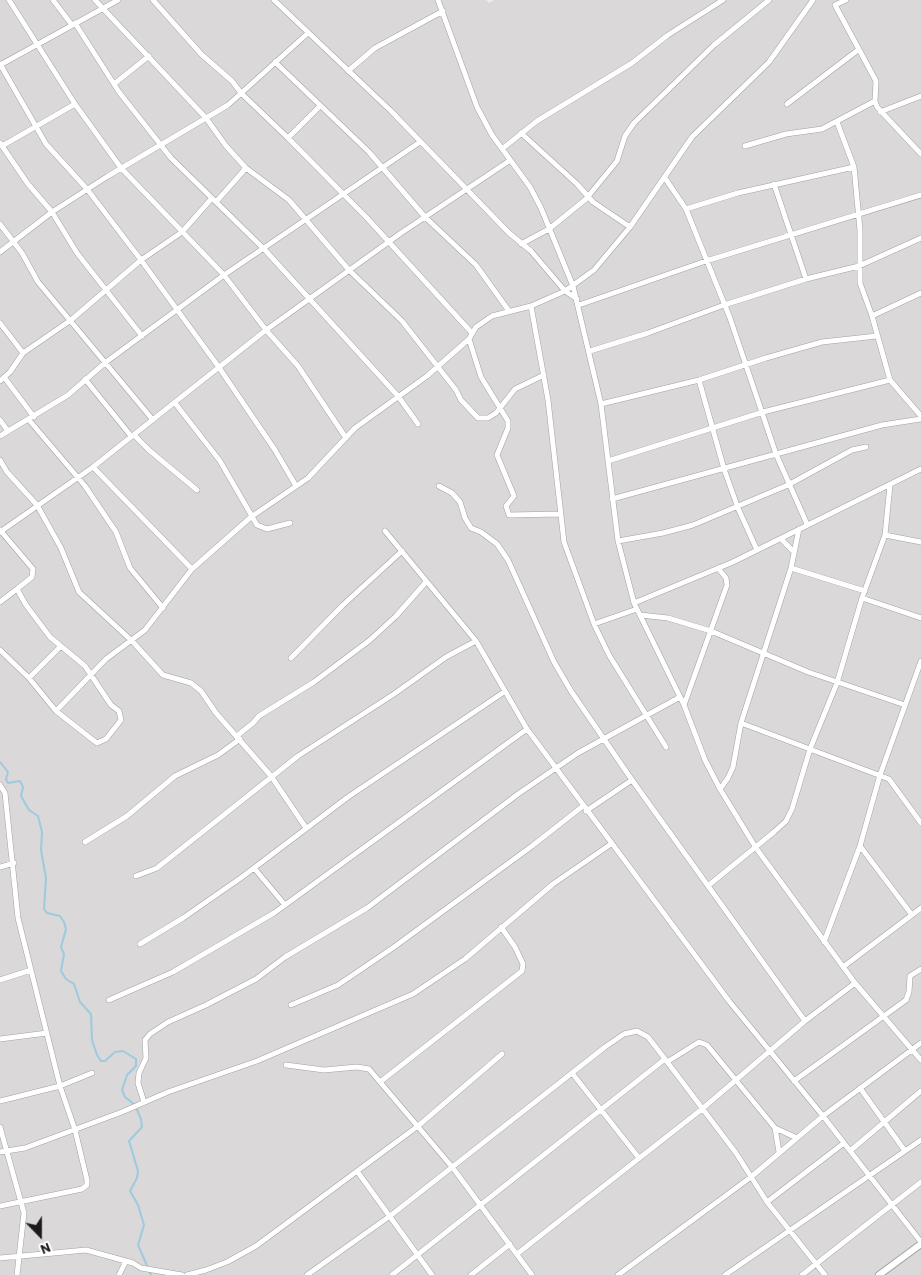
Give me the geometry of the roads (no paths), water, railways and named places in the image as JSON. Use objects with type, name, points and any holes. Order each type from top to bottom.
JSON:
[{"type":"street","points":[[9,0],[75,104],[121,168],[224,275],[266,330],[298,366],[346,438]]},
{"type":"street","points":[[53,0],[74,24],[114,84],[160,145],[264,249],[398,396],[418,424]]},
{"type":"street","points":[[95,0],[206,118],[226,146],[246,168],[289,200],[349,270],[402,320],[461,400],[478,418],[488,418],[501,408],[506,397],[515,389],[544,375]]},
{"type":"street","points":[[118,0],[105,9],[36,44],[0,65],[46,144],[87,189],[218,366],[275,450],[296,486]]},
{"type":"street","points":[[153,0],[202,55],[232,81],[241,93],[343,194],[472,333]]},
{"type":"street","points":[[274,0],[420,142],[565,291],[578,302]]},
{"type":"street","points":[[438,0],[477,106],[492,135],[530,187],[550,229],[573,286],[590,351],[601,404],[618,541],[636,606],[684,705],[705,760],[720,789],[756,848],[843,967],[921,1060]]},
{"type":"street","points":[[502,149],[521,134],[632,63],[668,35],[723,0]]},
{"type":"street","points":[[521,244],[550,229],[588,197],[617,161],[626,136],[634,123],[714,45],[769,0]]},
{"type":"street","points":[[56,711],[106,659],[132,641],[163,608],[175,589],[192,569],[251,518],[318,469],[364,420],[437,366],[469,339],[476,327],[492,316],[531,306],[565,291],[594,270],[630,227],[692,137],[769,62],[812,0]]},
{"type":"street","points":[[829,0],[835,5],[876,81],[875,101],[880,112],[921,154]]},
{"type":"street","points":[[835,5],[846,0]]},
{"type":"street","points":[[348,71],[375,48],[443,11]]},
{"type":"street","points":[[0,252],[52,212],[87,189],[228,105],[308,33]]},
{"type":"street","points":[[787,104],[858,50]]},
{"type":"street","points":[[114,84],[149,56]]},
{"type":"street","points":[[275,62],[320,106],[347,129],[384,168],[425,216],[476,265],[510,311]]},
{"type":"street","points":[[880,112],[921,96]]},
{"type":"street","points":[[745,146],[786,134],[822,129],[875,101]]},
{"type":"street","points":[[75,104],[35,128],[1,145],[28,184],[52,212],[77,254],[142,336]]},
{"type":"street","points":[[288,138],[320,106]]},
{"type":"street","points":[[612,499],[882,425],[921,418],[890,380],[872,316],[860,283],[858,215],[854,167],[837,122]]},
{"type":"street","points":[[521,134],[577,184],[588,197],[605,211],[630,227]]},
{"type":"street","points":[[0,436],[68,395],[85,378],[224,275],[420,142]]},
{"type":"street","points":[[0,602],[32,576],[33,569],[1,531],[93,467],[175,403],[218,366],[266,330],[425,216],[510,161]]},
{"type":"street","points":[[686,209],[774,184],[854,167]]},
{"type":"street","points":[[163,608],[130,568],[116,532],[77,477],[2,379],[23,353],[71,320],[140,260],[182,232],[246,168]]},
{"type":"street","points":[[665,178],[686,209],[724,305],[763,412],[776,454],[806,524]]},
{"type":"street","points":[[774,184],[806,279]]},
{"type":"street","points":[[578,302],[921,195]]},
{"type":"street","points":[[0,224],[14,242],[38,282],[153,420]]},
{"type":"street","points":[[590,351],[648,333],[724,305],[806,279],[858,266],[921,238]]},
{"type":"street","points":[[872,316],[921,292]]},
{"type":"street","points":[[531,306],[544,375],[564,542],[594,624],[609,655],[666,747]]},
{"type":"street","points":[[0,323],[23,353]]},
{"type":"street","points":[[601,404],[700,380],[822,342],[877,336]]},
{"type":"street","points":[[469,339],[481,377],[506,416],[508,428],[497,455],[514,496],[506,506],[510,515],[561,514]]},
{"type":"street","points":[[85,378],[132,435],[197,490]]},
{"type":"street","points":[[700,380],[724,469],[738,508],[757,550]]},
{"type":"street","points":[[608,461],[763,412],[890,380]]},
{"type":"street","points":[[175,403],[220,462],[251,518],[257,525],[266,529],[290,523]]},
{"type":"street","points":[[0,420],[8,431]]},
{"type":"street","points":[[618,541],[663,534],[738,508],[788,485],[852,450],[866,447]]},
{"type":"street","points":[[0,460],[36,505],[61,548],[79,592],[132,641],[163,675],[191,683],[201,691],[216,713],[239,737],[271,776],[306,828]]},
{"type":"street","points":[[93,467],[192,569]]},
{"type":"street","points":[[594,624],[781,539],[806,524],[921,469]]},
{"type":"street","points":[[709,885],[756,848],[786,821],[792,809],[810,749],[838,683],[862,598],[885,535],[890,485]]},
{"type":"street","points":[[439,486],[452,493],[460,502],[471,528],[481,532],[497,544],[508,560],[554,662],[571,692],[805,1021]]},
{"type":"street","points":[[720,789],[733,767],[741,723],[792,568],[799,529]]},
{"type":"street","points":[[385,530],[476,641],[527,729],[611,844],[769,1052],[823,1116],[921,1243],[879,1275]]},
{"type":"street","points":[[885,535],[921,542]]},
{"type":"street","points":[[781,539],[794,552]]},
{"type":"street","points":[[291,658],[343,605],[402,551]]},
{"type":"street","points":[[684,705],[727,585],[726,578],[718,568]]},
{"type":"street","points":[[792,568],[865,590]]},
{"type":"street","points":[[85,842],[127,816],[175,776],[218,755],[259,716],[314,682],[363,646],[396,616],[426,582]]},
{"type":"street","points":[[0,650],[28,678],[56,711],[75,728],[97,743],[106,739],[118,724],[122,715],[111,704],[92,674],[76,658],[60,647],[44,630],[17,589]]},
{"type":"street","points":[[862,598],[921,618]]},
{"type":"street","points":[[640,615],[668,618],[711,631],[838,683],[905,705]]},
{"type":"street","points":[[136,876],[156,868],[271,776],[316,743],[394,694],[423,672],[476,641]]},
{"type":"street","points":[[28,678],[60,647]]},
{"type":"street","points":[[824,942],[860,846],[880,775],[921,661]]},
{"type":"street","points":[[140,944],[182,918],[254,868],[409,754],[504,692]]},
{"type":"street","points":[[144,1102],[138,1083],[139,1073],[146,1058],[145,1040],[150,1034],[168,1022],[256,979],[285,958],[367,908],[430,859],[555,769],[604,737],[680,697]]},
{"type":"street","points":[[741,723],[880,775],[895,785],[921,823]]},
{"type":"street","points":[[109,1000],[196,959],[227,938],[253,927],[527,729]]},
{"type":"street","points":[[291,1005],[338,984],[394,947],[585,808],[632,780]]},
{"type":"street","points":[[0,785],[5,793],[14,863],[18,918],[60,1086],[75,1130],[87,1185],[82,1189],[0,1206]]},
{"type":"street","points":[[0,1152],[25,1148],[75,1130],[168,1092],[256,1061],[406,998],[465,959],[553,884],[611,844]]},
{"type":"street","points":[[860,846],[912,915]]},
{"type":"street","points":[[0,867],[14,863]]},
{"type":"street","points":[[254,868],[285,905]]},
{"type":"street","points":[[843,967],[921,908]]},
{"type":"street","points":[[380,1082],[522,971],[523,964],[515,947],[501,927]]},
{"type":"street","points":[[794,1082],[906,1000],[910,992],[908,984],[910,976],[921,969]]},
{"type":"street","points":[[0,980],[31,970]]},
{"type":"street","points":[[517,1254],[702,1109],[805,1021],[855,982]]},
{"type":"street","points":[[307,1275],[390,1216],[624,1034],[637,1031],[648,1037],[666,1060],[736,1153],[767,1202],[825,1275]]},
{"type":"street","points":[[0,1038],[46,1033]]},
{"type":"street","points":[[392,1275],[666,1060],[699,1042],[707,1045],[775,1128],[797,1138]]},
{"type":"street","points":[[618,1275],[751,1176],[823,1116],[921,1043]]},
{"type":"street","points":[[187,1275],[206,1270],[256,1246],[418,1126],[502,1054]]},
{"type":"street","points":[[286,1065],[324,1070],[357,1067],[369,1068],[453,1168],[532,1275]]},
{"type":"street","points":[[0,1101],[60,1086],[92,1073]]},
{"type":"street","points":[[572,1073],[639,1158]]},
{"type":"street","points":[[860,1088],[905,1151]]},
{"type":"street","points":[[850,1151],[921,1091]]},
{"type":"street","points":[[0,1127],[24,1213],[17,1275]]},
{"type":"street","points":[[775,1128],[779,1152]]},
{"type":"street","points":[[725,1275],[921,1140]]},
{"type":"street","points":[[767,1202],[844,1144]]},
{"type":"street","points":[[357,1171],[432,1275]]},
{"type":"street","points":[[802,1275],[921,1182]]},
{"type":"street","points":[[471,1275],[510,1244]]},
{"type":"street","points":[[0,1258],[86,1250],[126,1261],[141,1268],[182,1275]]},
{"type":"street","points":[[119,1275],[126,1261]]},
{"type":"waterway","points":[[0,762],[8,772],[6,779],[8,783],[20,781],[23,787],[21,796],[29,810],[38,816],[42,832],[41,850],[46,878],[44,909],[47,913],[60,916],[64,922],[66,929],[61,947],[64,954],[61,971],[66,979],[74,984],[80,1002],[91,1014],[92,1040],[97,1055],[101,1061],[105,1061],[115,1052],[123,1051],[136,1059],[136,1066],[127,1075],[122,1090],[125,1097],[135,1105],[141,1119],[142,1127],[129,1141],[138,1171],[137,1178],[130,1191],[138,1205],[144,1225],[138,1245],[151,1275]]}]
